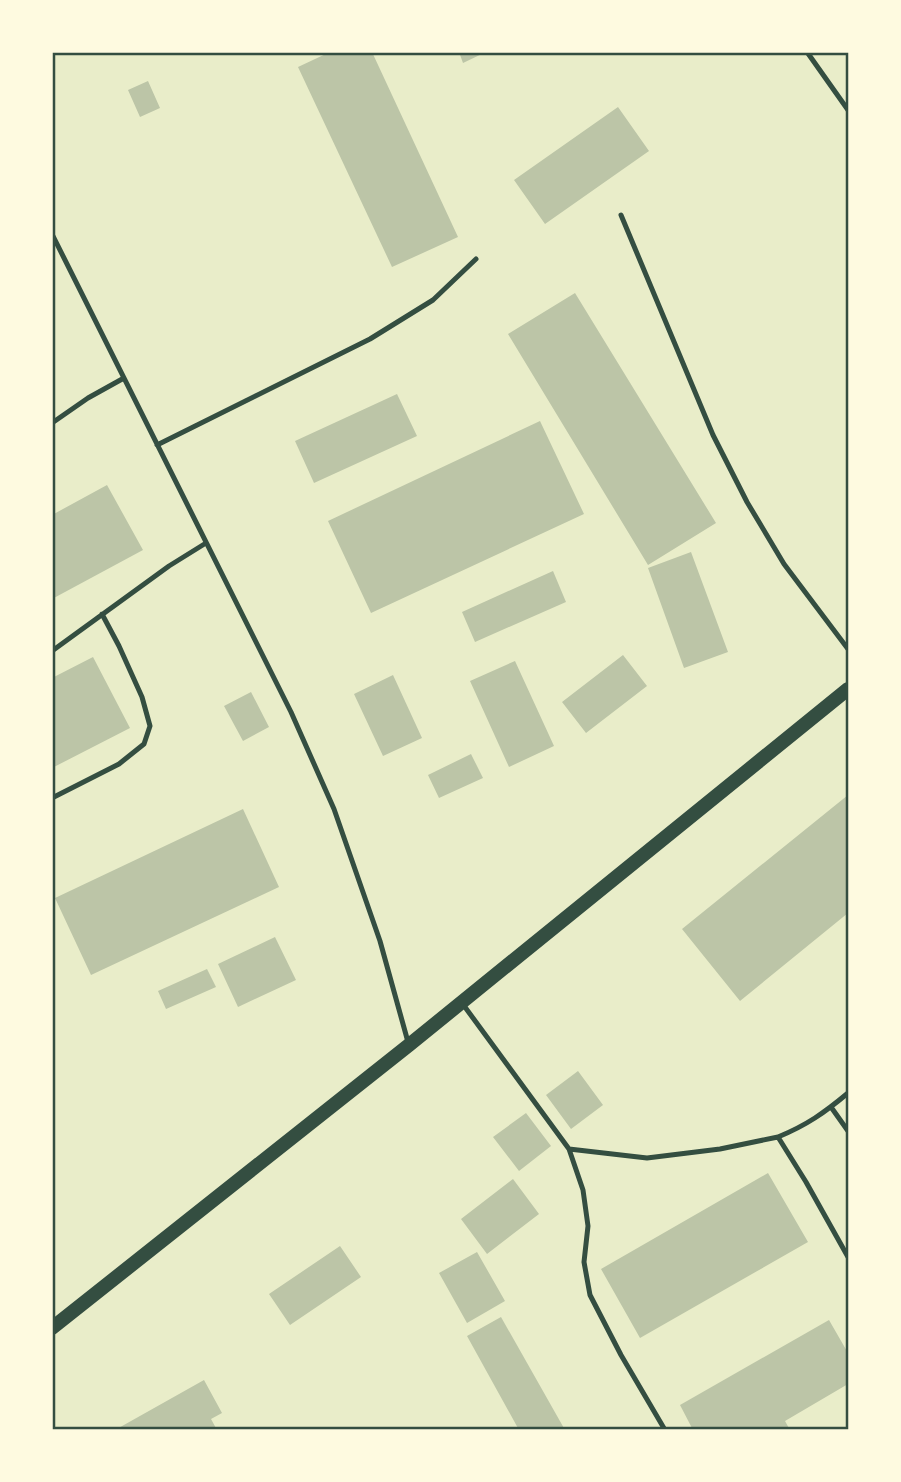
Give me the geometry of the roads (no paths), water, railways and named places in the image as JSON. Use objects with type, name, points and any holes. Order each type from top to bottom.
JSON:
[{"type":"main road","points":[[52,1328],[409,1045],[849,690]]},
{"type":"lane","points":[[807,52],[849,110]]},
{"type":"lane","points":[[621,215],[713,435],[747,502],[784,564],[849,649]]},
{"type":"lane","points":[[52,234],[291,712],[334,809],[380,941],[409,1045]]},
{"type":"lane","points":[[158,445],[370,339],[433,300],[475,259]]},
{"type":"lane","points":[[52,423],[88,398],[124,378]]},
{"type":"lane","points":[[52,651],[169,566],[206,543]]},
{"type":"lane","points":[[52,798],[119,764],[144,744],[150,726],[142,697],[102,614]]},
{"type":"lane","points":[[461,1003],[569,1150],[585,1202],[588,1226],[584,1262],[590,1295],[665,1430]]},
{"type":"lane","points":[[569,1150],[647,1158],[720,1149],[778,1137],[802,1127],[849,1093]]},
{"type":"lane","points":[[831,1107],[849,1131]]},
{"type":"lane","points":[[778,1137],[849,1257]]}]
